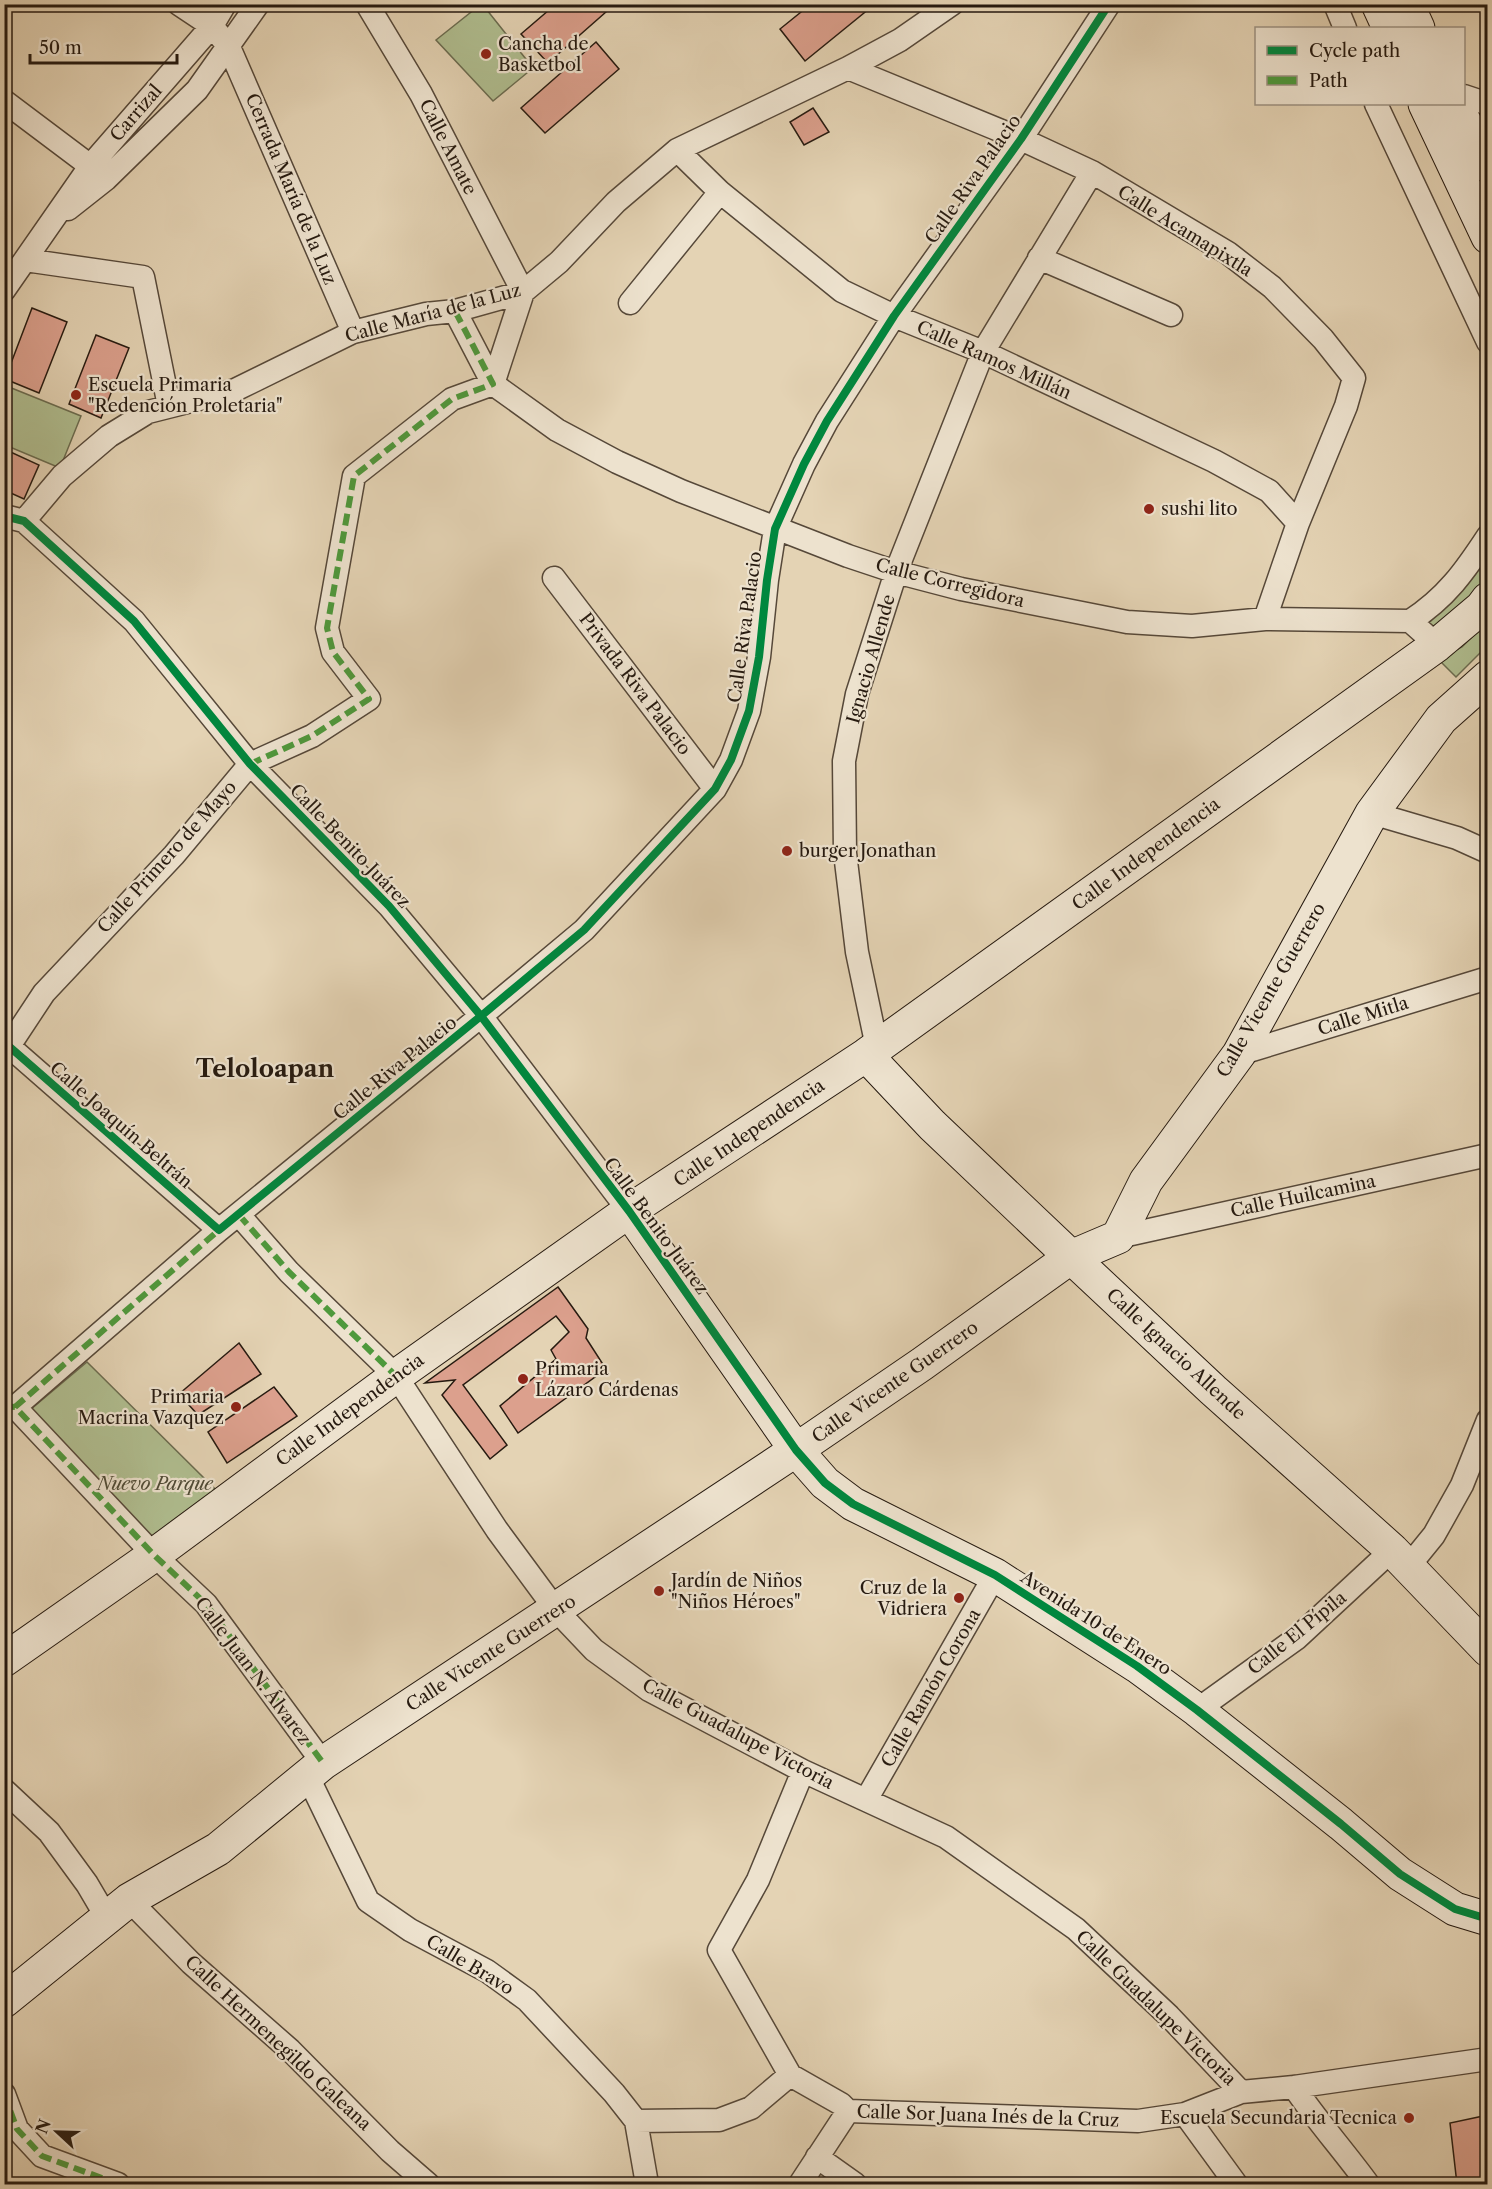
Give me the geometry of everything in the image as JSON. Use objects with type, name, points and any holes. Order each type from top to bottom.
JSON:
[{"type":"main road","points":[[1378,4],[1389,27]]},
{"type":"main road","points":[[1407,4],[1418,27]]},
{"type":"main road","points":[[1425,105],[1488,237]]},
{"type":"main road","points":[[1456,105],[1488,166]]},
{"type":"main road","name":"Calle Independencia","points":[[4,1660],[154,1555],[396,1376],[629,1211],[872,1051],[1437,645],[1482,607],[1488,599]]},
{"type":"main road","name":"Calle Vicente Guerrero","points":[[4,2001],[118,1909],[218,1849],[315,1770],[796,1450],[912,1371],[1071,1257],[1118,1237],[1146,1181],[1239,1054],[1371,813],[1441,719],[1488,677]]},
{"type":"main road","name":"Calle Ignacio Allende","points":[[872,1051],[932,1125],[1213,1390],[1400,1559],[1488,1650]]},
{"type":"main road","name":"Calle Benito Juárez","points":[[629,1211],[796,1450]]},
{"type":"main road","name":"Avenida 10 de Enero","points":[[796,1450],[825,1483],[853,1504],[995,1575],[1137,1666],[1197,1710],[1341,1824],[1400,1874],[1455,1909],[1488,1919]]},
{"type":"street","name":"Cerrada María de la Luz","points":[[179,4],[212,26],[229,47],[353,332]]},
{"type":"street","name":"Carrizal","points":[[99,172],[212,26],[225,4]]},
{"type":"street","points":[[4,290],[49,224],[99,172],[197,90],[258,4]]},
{"type":"street","name":"Calle Amate","points":[[367,4],[421,94],[523,292]]},
{"type":"street","name":"Calle María de la Luz","points":[[14,518],[109,436],[148,412],[235,390],[353,332],[426,314],[455,311],[523,292],[559,262],[616,202],[677,150],[848,68],[900,40],[952,4]]},
{"type":"street","name":"Calle Riva Palacio","points":[[10,1406],[219,1230],[584,930],[716,789],[731,760],[749,711],[759,657],[775,529],[804,464],[827,421],[894,316],[1021,139],[1109,4]]},
{"type":"street","points":[[1335,4],[1345,27]]},
{"type":"street","name":"Calle Acamapixtla","points":[[848,68],[1021,139],[1092,172],[1227,253],[1272,287],[1323,339],[1354,378],[1346,406],[1298,523],[1265,619]]},
{"type":"street","points":[[1465,96],[1488,104]]},
{"type":"street","points":[[4,101],[99,172]]},
{"type":"street","points":[[1376,105],[1488,342]]},
{"type":"street","name":"Calle Ramos Millán","points":[[677,150],[720,192],[842,291],[894,316],[983,352],[1233,471],[1269,491],[1298,523]]},
{"type":"street","name":"Ignacio Allende","points":[[872,1051],[845,853],[844,762],[857,694],[896,572],[983,352],[1092,172]]},
{"type":"street","points":[[630,303],[720,192]]},
{"type":"street","points":[[1040,258],[1171,315]]},
{"type":"street","points":[[25,260],[143,277],[169,406]]},
{"type":"street","points":[[493,384],[523,292]]},
{"type":"street","points":[[455,311],[493,384]]},
{"type":"street","name":"Calle Corregidora","points":[[493,384],[557,430],[616,462],[775,529],[896,572],[961,589],[1127,622],[1192,626],[1265,619],[1410,621]]},
{"type":"street","name":"Calle Primero de Mayo","points":[[7,1044],[44,993],[174,855],[250,764],[312,736],[369,699],[333,652],[327,628],[354,476],[452,399],[493,384]]},
{"type":"street","name":"Calle Benito Juárez","points":[[14,518],[134,621],[250,764],[389,906],[481,1016],[629,1211]]},
{"type":"street","points":[[1437,645],[1410,621],[1432,607],[1463,574],[1488,536]]},
{"type":"street","name":"Privada Riva Palacio","points":[[554,578],[716,789]]},
{"type":"street","points":[[1371,813],[1457,838],[1488,852]]},
{"type":"street","name":"Calle Mitla","points":[[1239,1054],[1488,978]]},
{"type":"street","name":"Calle Joaquín Beltrán","points":[[7,1044],[219,1230]]},
{"type":"street","name":"Calle Huilcamina","points":[[1118,1237],[1488,1155]]},
{"type":"street","name":"Calle Guadalupe Victoria","points":[[238,1215],[289,1272],[396,1376],[497,1530],[556,1610],[594,1650],[649,1690],[803,1771],[946,1837],[1076,1929],[1168,2016],[1241,2092]]},
{"type":"street","name":"Calle Juan N. Álvarez","points":[[10,1406],[154,1555],[206,1604],[315,1770]]},
{"type":"street","name":"Calle El Pípila","points":[[1197,1710],[1434,1535],[1462,1485],[1488,1420]]},
{"type":"street","name":"Calle Ramón Corona","points":[[866,1800],[995,1575]]},
{"type":"street","name":"Calle Bravo","points":[[315,1770],[368,1900],[410,1930],[487,1971],[527,2000],[614,2093],[636,2121],[647,2184]]},
{"type":"street","points":[[636,2121],[719,2120],[751,2108],[790,2075],[719,1950],[758,1880],[803,1771]]},
{"type":"street","name":"Calle Hermenegildo Galeana","points":[[4,1790],[49,1832],[87,1884],[191,1963],[290,2050],[390,2151],[428,2184]]},
{"type":"street","name":"Calle Sor Juana Inés de la Cruz","points":[[790,2075],[841,2103],[848,2111],[1138,2121],[1185,2114],[1241,2092],[1294,2087],[1488,2059]]},
{"type":"street","points":[[1294,2087],[1315,2118],[1340,2146],[1368,2184]]},
{"type":"street","points":[[4,2094],[17,2129],[42,2156],[118,2184]]},
{"type":"street","points":[[800,2184],[848,2111]]},
{"type":"street","points":[[1185,2114],[1236,2184]]},
{"type":"street","points":[[817,2157],[855,2184]]},
{"type":"green space","name":"Cancha de Basketbol","points":[[483,5],[533,68],[493,101],[436,40]]},
{"type":"green space","points":[[4,385],[81,416],[60,468],[5,445]]},
{"type":"green space","points":[[1487,552],[1487,575],[1471,597],[1434,630],[1425,627],[1465,585]]},
{"type":"green space","points":[[1487,622],[1487,646],[1456,677],[1438,659],[1462,647]]},
{"type":"green space","name":"Nuevo Parque","points":[[87,1362],[217,1491],[150,1538],[30,1410]]},
{"type":"building","points":[[556,4],[615,4],[548,63],[521,34]]},
{"type":"building","points":[[811,4],[875,4],[805,61],[780,29]]},
{"type":"building","points":[[596,42],[619,69],[545,133],[521,108]]},
{"type":"building","points":[[813,108],[829,132],[804,145],[790,122]]},
{"type":"building","points":[[32,308],[67,322],[39,393],[5,379]]},
{"type":"building","points":[[96,335],[129,348],[101,418],[69,404]]},
{"type":"building","points":[[4,449],[39,465],[24,499],[4,490]]},
{"type":"building","points":[[558,1287],[588,1329],[586,1338],[606,1369],[518,1433],[500,1406],[556,1359],[551,1350],[569,1332],[556,1316],[463,1385],[507,1445],[490,1459],[442,1395],[455,1380],[425,1383]]},
{"type":"building","points":[[239,1343],[261,1374],[198,1415],[179,1394]]},
{"type":"building","points":[[274,1387],[297,1416],[227,1463],[208,1432]]},
{"type":"building","points":[[1488,2115],[1488,2184],[1457,2184],[1450,2123]]},
{"type":"marked path","points":[[250,764],[312,736],[369,699],[333,652],[327,628],[354,476],[452,399],[493,384],[455,311]]},
{"type":"marked path","points":[[239,1215],[289,1272],[396,1376]]},
{"type":"marked path","points":[[15,1407],[219,1230]]},
{"type":"marked path","points":[[4,1406],[15,1407],[154,1555],[206,1604],[323,1763]]},
{"type":"marked path","points":[[4,2094],[17,2129],[42,2156],[118,2184]]},
{"type":"cycle path","points":[[4,1042],[219,1230],[584,930],[715,789],[731,760],[749,711],[759,657],[775,529],[804,464],[827,421],[894,316],[1021,139],[1109,4]]},
{"type":"cycle path","points":[[4,516],[24,521],[134,621],[250,764],[389,906],[481,1016],[629,1211],[796,1450],[825,1483],[853,1504],[995,1575],[1137,1666],[1197,1710],[1341,1824],[1400,1874],[1455,1909],[1488,1919]]},
{"type":"place","name":"Cancha de Basketbol","points":[[486,54]]},
{"type":"place","name":"Escuela Primaria \"Redención Proletaria\"","points":[[76,395]]},
{"type":"place","name":"sushi lito","points":[[1149,509]]},
{"type":"place","name":"burger Jonathan","points":[[787,851]]},
{"type":"place","name":"Primaria Lázaro Cárdenas","points":[[523,1379]]},
{"type":"place","name":"Primaria Macrina Vazquez","points":[[236,1407]]},
{"type":"place","name":"Jardín de Niños \"Niños Héroes\"","points":[[659,1591]]},
{"type":"place","name":"Cruz de la Vidriera","points":[[959,1598]]},
{"type":"place","name":"Escuela Secundaria Tecnica","points":[[1409,2118]]},
{"type":"district","name":"Teloloapan","points":[[265,1069]]}]
